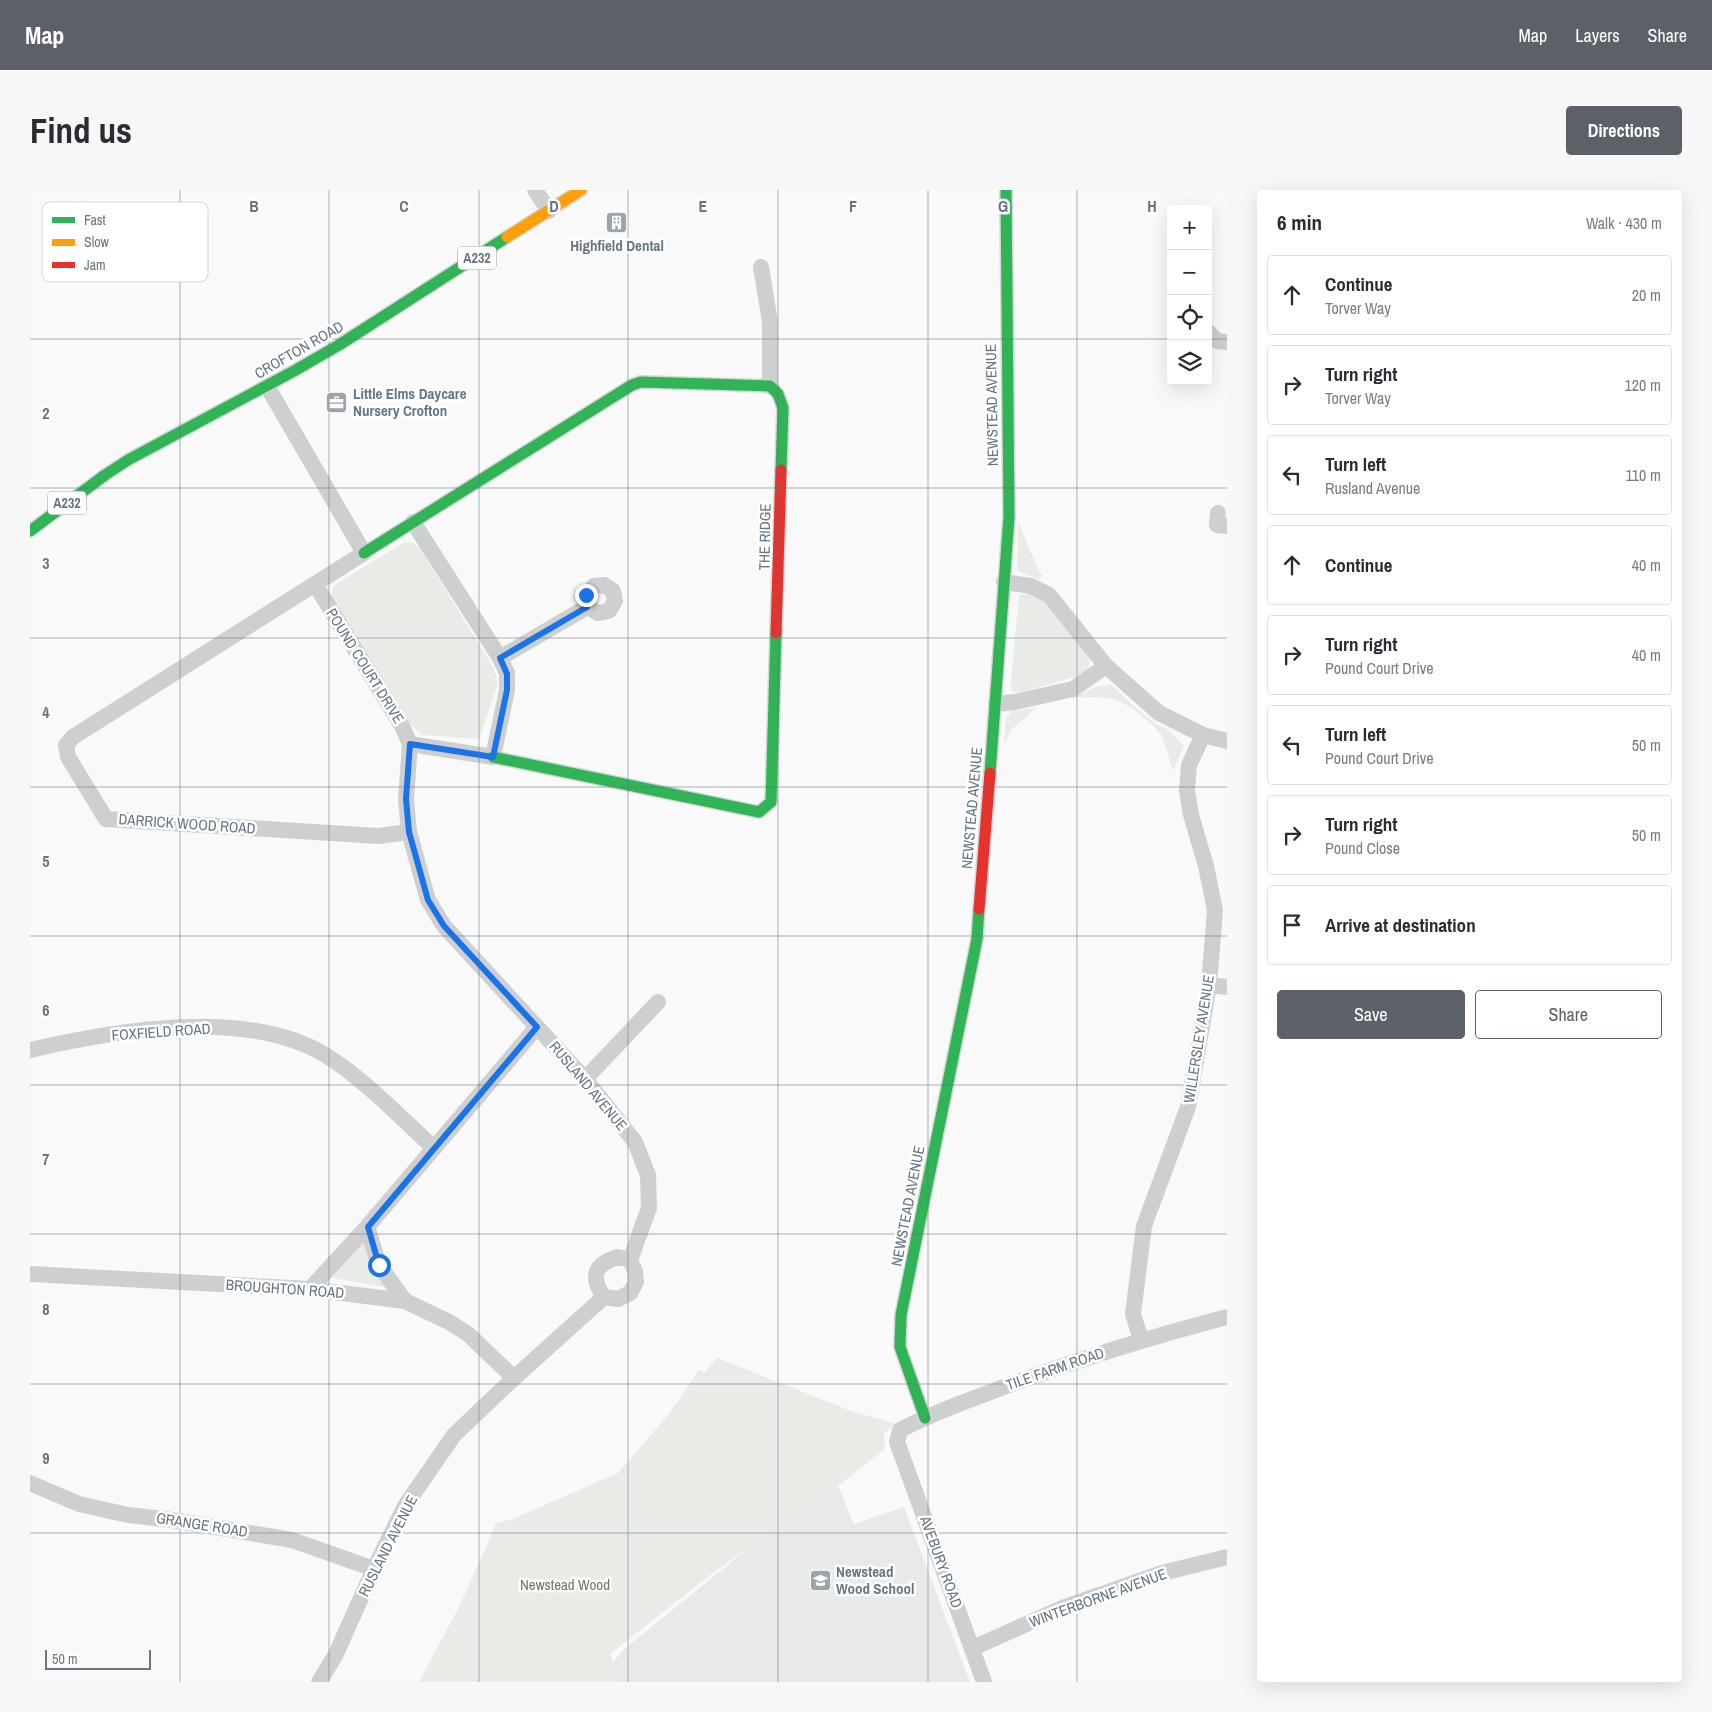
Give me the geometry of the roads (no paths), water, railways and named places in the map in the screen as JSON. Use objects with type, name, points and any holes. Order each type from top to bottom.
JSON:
[{"type":"street","points":[[535,190],[549,212]]},
{"type":"street","name":"CROFTON ROAD","points":[[30,531],[128,460],[267,386],[348,340],[549,212],[563,195],[581,190]]},
{"type":"street","name":"NEWSTEAD AVENUE","points":[[924,1418],[900,1347],[902,1315],[977,939],[1009,516],[1006,190]]},
{"type":"street","points":[[315,584],[632,385],[641,382],[770,386],[770,322],[761,267]]},
{"type":"street","points":[[1212,336],[1218,341],[1227,342]]},
{"type":"street","points":[[267,386],[364,553]]},
{"type":"street","name":"THE RIDGE","points":[[493,757],[759,812],[771,802],[783,408],[778,394],[770,386]]},
{"type":"street","points":[[410,744],[493,757],[507,690],[507,674],[500,658],[413,522]]},
{"type":"street","points":[[1004,582],[1031,586],[1049,595],[1106,666],[1159,713],[1203,734],[1227,741]]},
{"type":"street","name":"POUND COURT DRIVE","points":[[315,584],[402,726],[410,744]]},
{"type":"street","name":"DARRICK WOOD ROAD","points":[[315,584],[73,738],[66,746],[68,757],[106,819],[378,836],[409,832]]},
{"type":"street","points":[[500,658],[587,607]]},
{"type":"street","points":[[996,704],[1015,702],[1073,689],[1106,666]]},
{"type":"street","name":"WILLERSLEY AVENUE","points":[[1141,1340],[1133,1314],[1144,1226],[1188,1107],[1210,985],[1215,910],[1206,866],[1191,815],[1187,790],[1189,766],[1203,734]]},
{"type":"street","name":"RUSLAND AVENUE","points":[[410,744],[406,799],[409,832],[428,900],[444,926],[585,1079],[635,1142],[648,1174],[649,1208],[630,1260]]},
{"type":"street","points":[[1210,985],[1227,987]]},
{"type":"street","points":[[585,1079],[658,1002]]},
{"type":"street","name":"FOXFIELD ROAD","points":[[30,1050],[138,1030],[210,1027],[275,1034],[302,1044],[326,1056],[342,1067],[434,1148]]},
{"type":"street","points":[[310,1289],[368,1227],[537,1027]]},
{"type":"street","points":[[368,1227],[379,1265],[405,1301]]},
{"type":"street","points":[[618,1257],[630,1260],[635,1271],[636,1282],[630,1293],[618,1299],[604,1297],[597,1287],[596,1272],[604,1262],[618,1257]]},
{"type":"street","name":"BROUGHTON ROAD","points":[[30,1274],[310,1289],[405,1301],[449,1322],[468,1334],[514,1378]]},
{"type":"street","name":"RUSLAND AVENUE","points":[[319,1682],[335,1656],[405,1506],[454,1435],[604,1297]]},
{"type":"street","name":"TILE FARM ROAD","points":[[897,1442],[900,1430],[924,1418],[1027,1378],[1141,1340],[1227,1317]]},
{"type":"street","name":"AVEBURY ROAD","points":[[897,1442],[984,1682]]},
{"type":"street","name":"GRANGE ROAD","points":[[30,1483],[79,1504],[128,1515],[172,1520],[292,1540],[374,1569]]},
{"type":"street","name":"WINTERBORNE AVENUE","points":[[973,1648],[1062,1608],[1162,1573],[1227,1557]]},
{"type":"place","name":"Highfield Dental","points":[[617,223]]},
{"type":"place","name":"Little Elms Daycare Nursery Crofton","points":[[337,403]]},
{"type":"place","name":"Newstead Wood School","points":[[820,1581]]},
{"type":"park label","name":"Newstead Wood","points":[[565,1585]]}]
